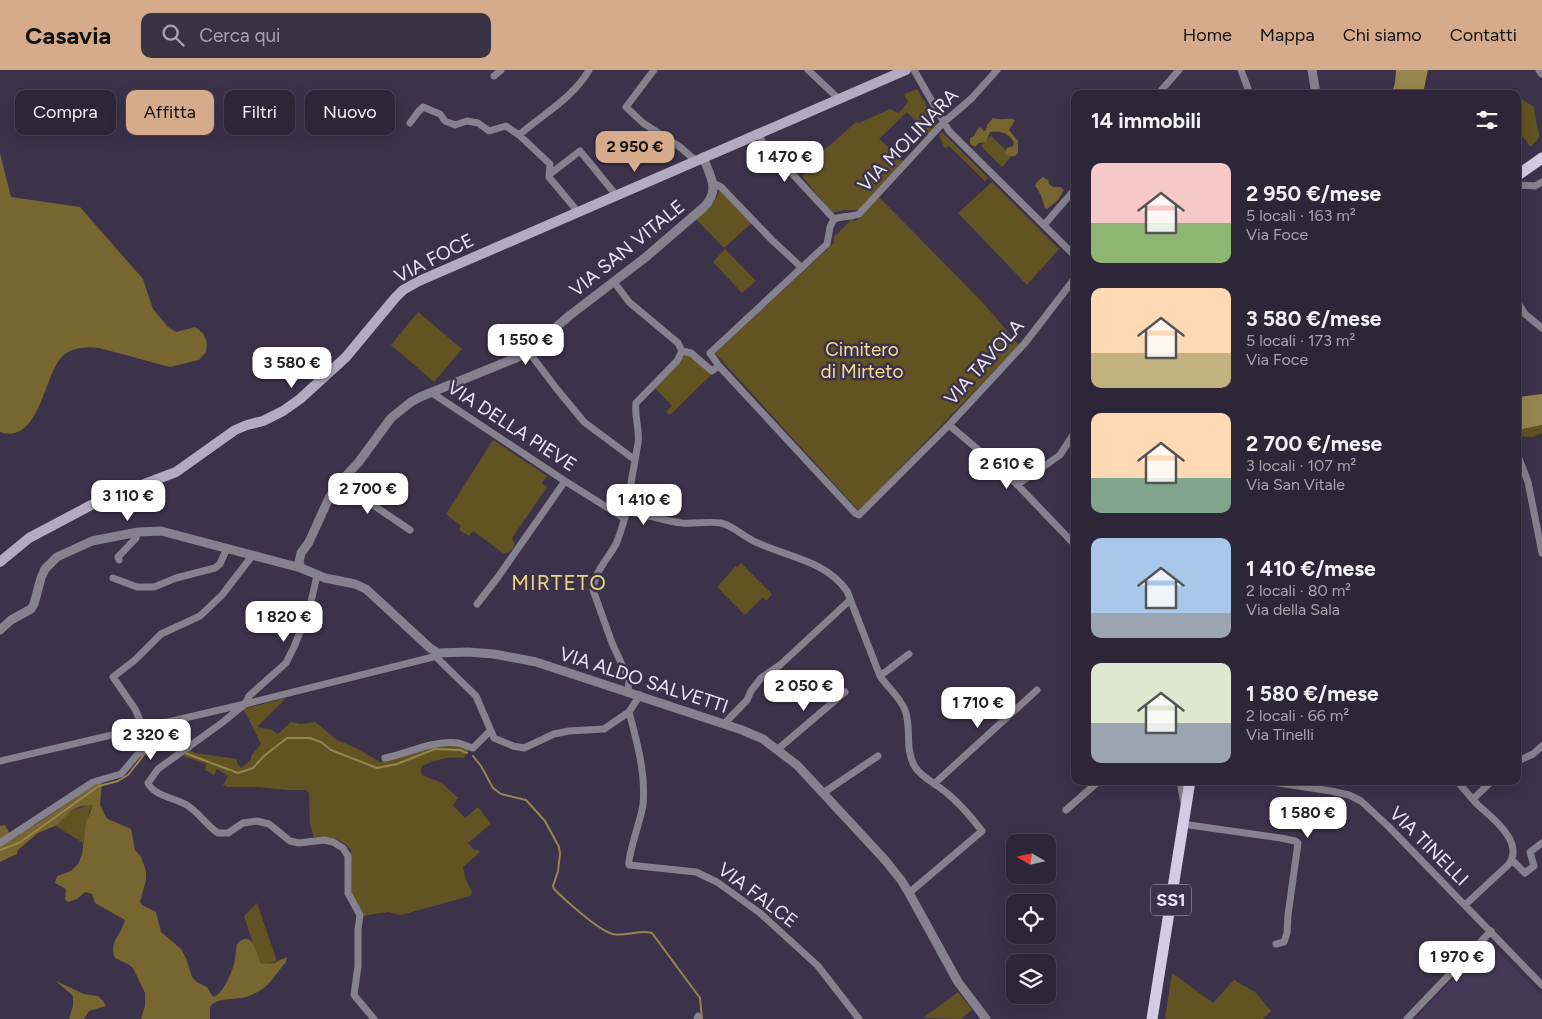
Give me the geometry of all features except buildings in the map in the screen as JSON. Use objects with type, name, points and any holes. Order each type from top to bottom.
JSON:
[{"type":"main road","name":"VIA FOCE","points":[[0,562],[30,538],[97,502],[176,472],[235,430],[247,425],[263,422],[283,411],[300,399],[346,357],[379,315],[404,290],[427,277],[906,70]]},
{"type":"main road","points":[[1521,172],[1542,158]]},
{"type":"main road","name":"SS1","points":[[1152,1019],[1189,785]]},
{"type":"street","points":[[494,76],[501,70]]},
{"type":"street","points":[[520,135],[572,92],[589,70]]},
{"type":"street","points":[[654,70],[626,107],[643,123],[699,159],[713,183],[720,187],[801,267]]},
{"type":"street","points":[[808,70],[839,99]]},
{"type":"street","points":[[914,70],[949,131],[1071,252]]},
{"type":"street","name":"VIA MOLINARA","points":[[834,219],[859,214],[943,123],[972,98],[997,70]]},
{"type":"street","points":[[1162,90],[1179,70]]},
{"type":"street","points":[[1240,70],[1248,90]]},
{"type":"street","points":[[1312,70],[1315,90]]},
{"type":"street","points":[[410,123],[423,108],[440,114],[445,121],[455,125],[467,121],[478,123],[489,131],[506,126],[520,135],[550,164],[549,177],[578,212]]},
{"type":"street","points":[[757,133],[762,141],[834,219],[830,227],[827,244],[711,350],[711,357],[855,513],[859,515],[949,425]]},
{"type":"street","points":[[550,174],[580,152],[616,195]]},
{"type":"street","points":[[1521,185],[1535,186],[1542,182]]},
{"type":"street","name":"VIA SAN VITALE","points":[[301,568],[299,562],[301,553],[309,542],[329,498],[339,482],[358,463],[391,418],[411,402],[516,358],[528,351],[575,310],[646,257],[704,208],[712,199],[713,183]]},
{"type":"street","points":[[1044,224],[1071,194]]},
{"type":"street","points":[[614,282],[629,302],[678,343],[682,350],[691,353],[712,371],[719,366]]},
{"type":"street","name":"VIA TAVOLA","points":[[1071,283],[1025,343],[949,425],[1017,485],[1071,541]]},
{"type":"street","points":[[1521,308],[1525,314],[1542,328]]},
{"type":"street","points":[[628,692],[629,680],[612,644],[593,590],[594,582],[597,573],[617,542],[625,515],[639,432],[635,409],[636,403],[677,361],[682,350]]},
{"type":"street","points":[[528,351],[584,422],[635,460]]},
{"type":"street","name":"VIA DELLA PIEVE","points":[[432,393],[564,481],[625,515]]},
{"type":"street","points":[[1017,485],[1071,446]]},
{"type":"street","points":[[1521,464],[1528,482],[1542,553]]},
{"type":"street","points":[[477,604],[498,577],[564,481]]},
{"type":"street","points":[[339,482],[410,530]]},
{"type":"street","points":[[625,515],[640,514],[675,522],[720,523],[726,525],[758,543],[801,558],[834,577],[847,591],[880,676],[886,686],[901,702],[905,710],[910,756],[922,775],[948,794],[982,831],[909,893]]},
{"type":"street","points":[[0,630],[12,620],[31,609],[45,569],[57,557],[92,541],[138,532],[161,531],[301,568],[317,576],[354,584],[366,589],[430,648],[476,696],[494,738],[513,746],[524,748],[554,734],[569,731],[604,729],[629,712],[640,695]]},
{"type":"street","points":[[119,560],[118,557],[136,538],[138,532]]},
{"type":"street","points":[[113,578],[137,587],[154,587],[176,578],[215,568],[220,564],[227,548]]},
{"type":"street","points":[[143,727],[136,710],[113,676],[135,660],[161,634],[200,616],[222,595],[252,556]]},
{"type":"street","points":[[317,576],[308,610],[290,656],[282,668],[250,696],[245,704],[158,769],[148,783],[149,787],[156,791],[186,804],[218,833],[228,833],[243,823],[257,821],[269,824],[290,841],[299,843],[324,840],[333,842],[343,848],[348,856],[348,894],[360,915],[358,971],[354,995],[374,1019]]},
{"type":"street","points":[[725,723],[747,700],[751,691],[762,678],[780,665],[850,601]]},
{"type":"street","name":"VIA ALDO SALVETTI","points":[[436,654],[468,652],[518,658],[725,723],[763,739],[797,765],[901,880],[958,982],[986,1019]]},
{"type":"street","points":[[0,761],[245,704],[436,654]]},
{"type":"street","points":[[880,676],[909,654]]},
{"type":"street","points":[[934,784],[1037,690]]},
{"type":"street","points":[[778,749],[845,692]]},
{"type":"street","name":"VIA FALCE","points":[[629,712],[638,747],[644,786],[640,822],[629,855],[629,865],[696,872],[717,882],[760,912],[818,966],[859,1019]]},
{"type":"street","points":[[385,758],[401,755],[425,746],[450,743],[473,748],[490,732]]},
{"type":"street","points":[[0,843],[93,782],[121,774],[137,755],[150,745],[160,742],[188,747]]},
{"type":"street","points":[[1521,760],[1531,755],[1542,746]]},
{"type":"street","points":[[823,793],[878,756]]},
{"type":"street","points":[[1066,810],[1094,785]]},
{"type":"street","points":[[1181,785],[1185,809]]},
{"type":"street","name":"VIA TINELLI","points":[[1294,785],[1349,795],[1361,801],[1389,827],[1542,985]]},
{"type":"street","points":[[1461,785],[1501,826],[1514,853],[1512,860],[1465,905]]},
{"type":"street","points":[[1473,799],[1488,785]]},
{"type":"street","points":[[1182,824],[1281,838],[1298,843],[1287,933],[1284,942],[1276,944]]},
{"type":"street","points":[[1512,860],[1526,873],[1534,866],[1530,852],[1542,842]]},
{"type":"street","points":[[1407,1019],[1491,931]]},
{"type":"shaded area","points":[[1396,70],[1428,70],[1424,90],[1392,90]]},
{"type":"shaded area","points":[[993,118],[1015,120],[1009,130],[1018,141],[1018,153],[1015,156],[1005,154],[1007,148],[1013,146],[1014,142],[1009,136],[1001,132],[990,132],[986,142],[979,143],[975,147],[970,144],[970,138],[974,136],[977,130],[980,127],[984,131],[986,130],[987,125]]},
{"type":"shaded area","points":[[0,153],[11,197],[80,207],[143,279],[153,309],[168,327],[176,332],[195,327],[203,333],[207,342],[206,352],[199,360],[170,367],[99,348],[89,347],[73,350],[63,355],[54,368],[38,408],[23,429],[13,433],[0,432]]},
{"type":"shaded area","points":[[1043,177],[1053,187],[1060,187],[1064,190],[1058,200],[1047,209],[1035,186]]},
{"type":"shaded area","points":[[1542,394],[1542,425],[1521,429],[1521,397]]},
{"type":"shaded area","points":[[102,782],[100,805],[108,819],[131,829],[135,850],[141,857],[146,871],[146,880],[140,902],[156,912],[161,932],[181,949],[192,977],[207,987],[213,997],[217,995],[231,973],[235,962],[237,944],[247,939],[251,941],[261,964],[274,963],[287,957],[286,962],[261,990],[246,997],[222,1000],[213,1004],[210,1007],[210,1019],[141,1019],[145,1006],[145,993],[133,968],[115,958],[113,952],[114,943],[125,920],[95,903],[92,894],[85,892],[77,899],[68,902],[65,899],[66,889],[55,883],[57,876],[71,871],[78,864],[82,854],[86,823],[93,805],[81,806],[71,811],[57,825],[38,833],[18,850],[17,854],[0,862],[0,826],[5,825],[12,838],[20,835],[20,832],[35,825]]},
{"type":"shaded area","points":[[1488,942],[1542,996],[1542,1019],[1415,1019]]},
{"type":"shaded area","points":[[56,981],[84,994],[98,996],[106,1006],[89,1011],[84,1019],[69,1019],[73,1006],[73,996]]},
{"type":"green space","points":[[917,89],[938,126],[930,136],[907,112],[879,139],[905,162],[859,210],[844,210],[832,213],[802,176],[814,166],[809,160],[829,146],[856,122],[859,123],[890,109],[899,113],[908,102],[904,94]]},
{"type":"green space","points":[[1521,99],[1534,107],[1539,134],[1538,139],[1531,146],[1529,146],[1521,136]]},
{"type":"green space","points":[[942,132],[988,178],[985,181],[949,146],[944,147],[939,134]]},
{"type":"green space","points":[[991,136],[1012,156],[1002,167],[981,146]]},
{"type":"green space","points":[[992,182],[1059,249],[1027,285],[958,213]]},
{"type":"green space","points":[[719,190],[752,223],[724,248],[695,218],[716,199]]},
{"type":"green space","name":"Cimitero di Mirteto","points":[[879,197],[984,304],[1019,345],[859,511],[715,353],[834,243],[834,237],[851,220],[856,221]]},
{"type":"green space","points":[[725,249],[756,281],[742,293],[713,262]]},
{"type":"green space","points":[[418,312],[462,349],[434,382],[391,345]]},
{"type":"green space","points":[[689,354],[712,374],[670,415],[666,412],[672,406],[653,386],[682,357]]},
{"type":"green space","points":[[1542,425],[1542,433],[1533,437],[1521,436],[1521,429]]},
{"type":"green space","points":[[493,440],[547,476],[542,483],[547,487],[512,538],[515,545],[507,553],[503,553],[473,531],[469,536],[459,530],[461,526],[446,514]]},
{"type":"green space","points":[[741,563],[772,594],[766,601],[763,597],[745,615],[717,587]]},
{"type":"green space","points":[[286,698],[257,727],[272,730],[278,734],[291,722],[301,724],[315,722],[337,740],[356,748],[380,762],[431,747],[449,744],[469,749],[464,758],[453,757],[438,760],[422,766],[421,771],[422,775],[442,783],[458,798],[453,805],[465,818],[478,807],[491,824],[468,843],[475,851],[477,849],[480,852],[463,867],[466,880],[472,892],[470,896],[400,915],[388,912],[363,916],[352,895],[351,850],[343,843],[334,839],[314,837],[310,825],[309,793],[306,790],[227,787],[223,785],[228,776],[217,769],[214,775],[205,770],[206,764],[183,756],[189,750],[196,753],[237,759],[237,763],[241,768],[251,760],[251,756],[261,744],[243,709]]},
{"type":"green space","points":[[93,805],[89,813],[83,843],[56,826],[71,811]]},
{"type":"green space","points":[[257,903],[277,961],[261,965],[244,916]]},
{"type":"green space","points":[[1172,973],[1213,1003],[1234,980],[1255,992],[1271,1011],[1263,1019],[1167,1019],[1165,1018]]},
{"type":"green space","points":[[958,992],[972,1010],[961,1019],[923,1018]]},
{"type":"waterway","points":[[185,753],[238,773],[253,768],[264,756],[287,738],[310,738],[321,742],[331,750],[377,768],[397,764],[435,749],[460,750],[467,753]]},
{"type":"waterway","points":[[153,748],[160,747],[180,751]]},
{"type":"waterway","points":[[0,850],[19,843],[99,786],[118,781],[128,775],[147,751]]},
{"type":"waterway","points":[[473,756],[493,788],[501,794],[526,800],[545,821],[559,847],[560,854],[554,889],[582,914],[607,932],[618,935],[643,932],[652,933],[700,998],[702,1019]]},
{"type":"district","name":"MIRTETO","points":[[559,582]]}]
